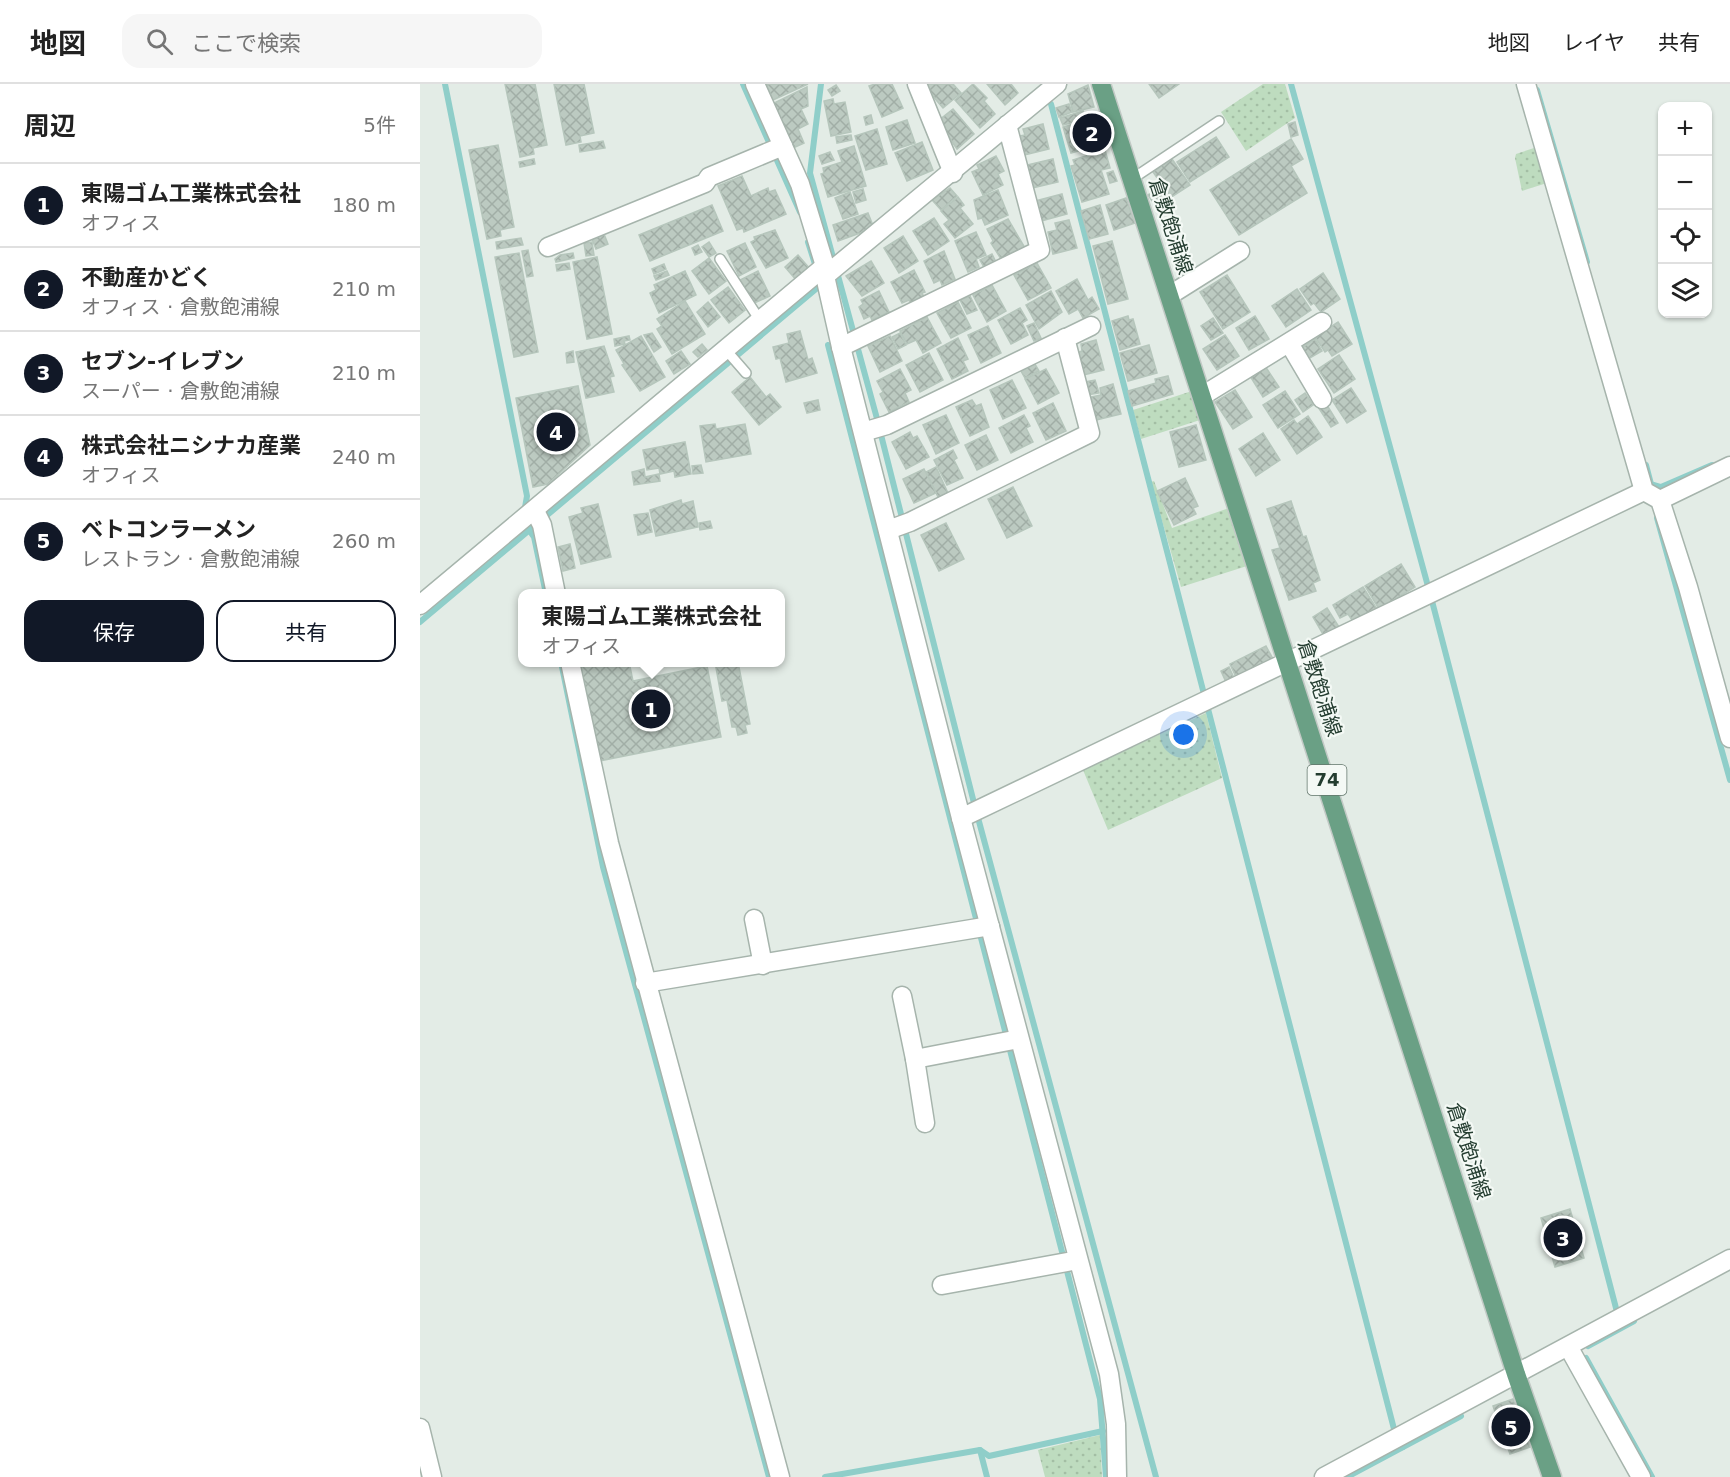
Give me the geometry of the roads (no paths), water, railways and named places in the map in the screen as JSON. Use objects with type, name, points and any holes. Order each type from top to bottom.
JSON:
[{"type":"main road","name":"倉敷飽浦線","points":[[1101,84],[1516,1374],[1552,1477]]},
{"type":"street","points":[[755,84],[777,149],[800,183],[831,268],[874,429],[972,813],[981,927],[1070,1261],[1114,1399],[1117,1477]]},
{"type":"street","points":[[917,84],[953,173]]},
{"type":"street","points":[[420,605],[532,519],[761,322],[953,173],[1057,84]]},
{"type":"street","points":[[1526,84],[1652,495],[1688,587],[1730,738]]},
{"type":"street","points":[[851,342],[1040,250],[1007,125]]},
{"type":"street","points":[[548,247],[705,183],[709,177],[777,149]]},
{"type":"street","points":[[1170,295],[1240,251]]},
{"type":"street","points":[[1202,396],[1322,322]]},
{"type":"street","points":[[874,429],[1091,326]]},
{"type":"street","points":[[898,526],[1090,433],[1065,338]]},
{"type":"street","points":[[1289,343],[1322,399]]},
{"type":"street","points":[[972,813],[1430,591],[1652,495],[1730,466]]},
{"type":"street","points":[[532,519],[554,589]]},
{"type":"street","points":[[571,667],[609,843],[645,983],[780,1477]]},
{"type":"street","points":[[754,919],[763,965]]},
{"type":"street","points":[[645,983],[981,927]]},
{"type":"street","points":[[902,996],[925,1123]]},
{"type":"street","points":[[915,1059],[1012,1041]]},
{"type":"street","points":[[1324,1477],[1516,1374],[1572,1354],[1730,1259]]},
{"type":"street","points":[[942,1285],[1070,1261]]},
{"type":"street","points":[[1572,1354],[1641,1477]]},
{"type":"street","points":[[420,1428],[432,1477]]},
{"type":"lane","points":[[1132,178],[1219,121]]},
{"type":"lane","points":[[720,259],[761,322]]},
{"type":"lane","points":[[728,352],[746,373]]},
{"type":"waterway","points":[[445,84],[527,496],[524,513]]},
{"type":"waterway","points":[[743,84],[800,212]]},
{"type":"waterway","points":[[821,84],[810,173],[876,415],[974,803],[1156,1477]]},
{"type":"waterway","points":[[1291,84],[1432,601],[1617,1312]]},
{"type":"waterway","points":[[1537,90],[1587,262]]},
{"type":"waterway","points":[[1051,104],[1204,694]]},
{"type":"waterway","points":[[808,242],[815,264]]},
{"type":"waterway","points":[[420,622],[816,289]]},
{"type":"waterway","points":[[828,345],[1100,1399],[1106,1477]]},
{"type":"waterway","points":[[1646,465],[1651,484],[1661,487],[1712,465]]},
{"type":"waterway","points":[[1657,518],[1730,780]]},
{"type":"waterway","points":[[529,530],[534,537],[545,589]]},
{"type":"waterway","points":[[562,667],[603,867],[769,1477]]},
{"type":"waterway","points":[[1207,705],[1394,1429],[1403,1447]]},
{"type":"waterway","points":[[1588,1346],[1634,1321]]},
{"type":"waterway","points":[[1586,1358],[1652,1477]]},
{"type":"waterway","points":[[1347,1477],[1461,1416]]},
{"type":"waterway","points":[[825,1477],[980,1450],[989,1456],[1103,1431]]},
{"type":"waterway","points":[[980,1450],[987,1477]]},
{"type":"place","name":"不動産かどく","points":[[1092,133]]},
{"type":"place","name":"株式会社ニシナカ産業","points":[[556,432]]},
{"type":"place","name":"東陽ゴム工業株式会社","points":[[651,709]]},
{"type":"place","name":"セブン-イレブン","points":[[1563,1238]]},
{"type":"place","name":"ベトコンラーメン","points":[[1511,1427]]}]
